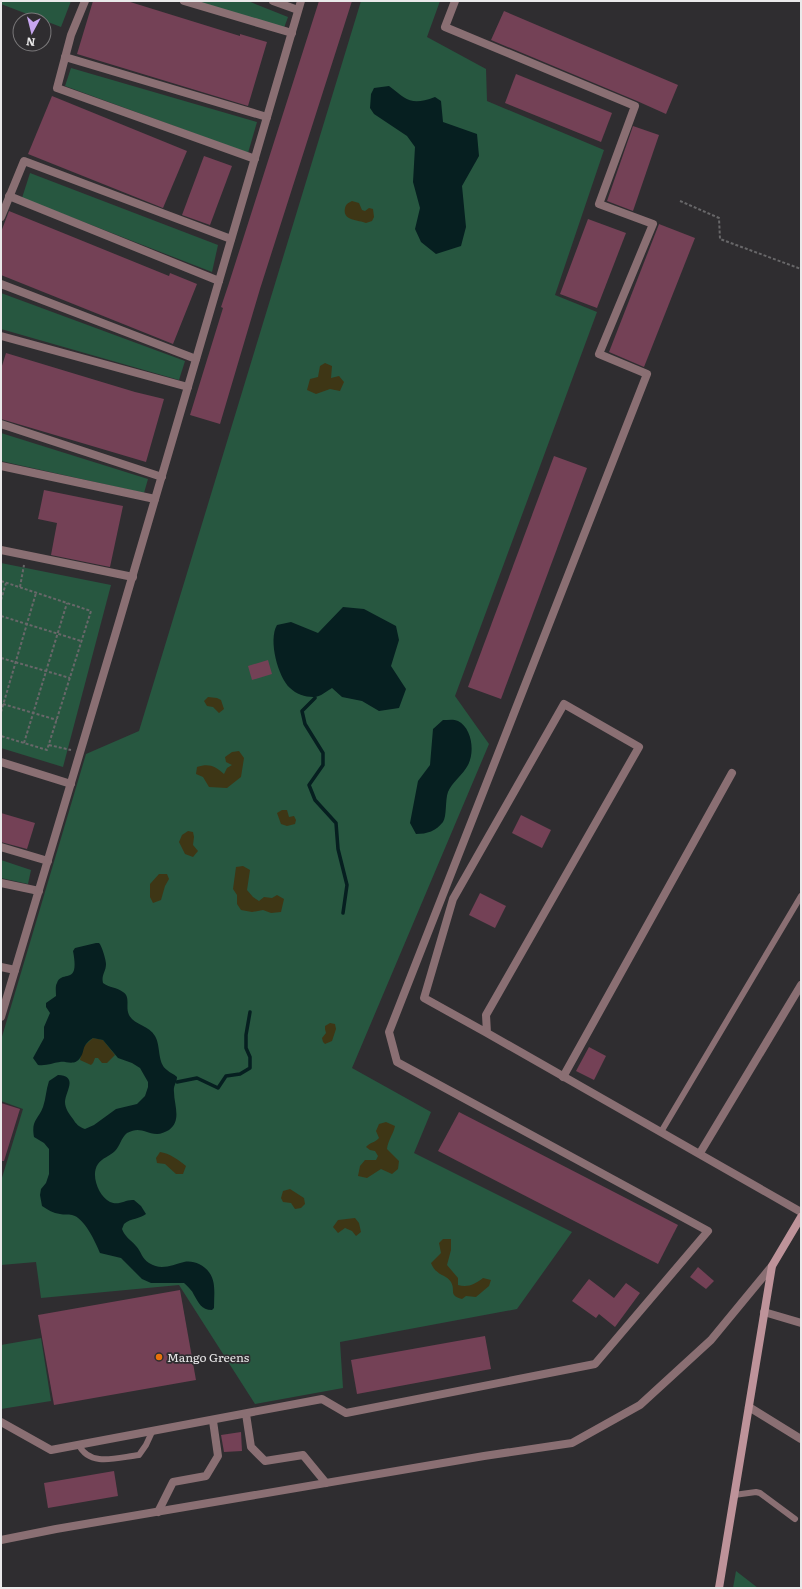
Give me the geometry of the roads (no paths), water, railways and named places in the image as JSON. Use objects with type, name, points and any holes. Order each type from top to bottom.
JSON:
[{"type":"main road","points":[[719,1588],[772,1266],[798,1228],[801,1217]]},
{"type":"street","points":[[85,1],[71,35],[57,88],[255,159]]},
{"type":"street","points":[[184,1],[292,33]]},
{"type":"street","points":[[273,1],[298,10]]},
{"type":"street","points":[[1,1017],[133,576],[301,1]]},
{"type":"street","points":[[1,1422],[51,1450],[322,1399],[346,1413],[595,1364],[708,1231],[397,1062],[389,1032],[647,374],[599,354],[653,224],[599,204],[635,106],[445,28],[455,1]]},
{"type":"street","points":[[65,57],[267,117]]},
{"type":"street","points":[[1,217],[24,161],[232,239]]},
{"type":"street","points":[[9,196],[219,281]]},
{"type":"street","points":[[1,284],[196,359]]},
{"type":"street","points":[[1,336],[188,387]]},
{"type":"street","points":[[1,424],[162,477]]},
{"type":"street","points":[[1,466],[155,499]]},
{"type":"street","points":[[1,550],[133,576]]},
{"type":"street","points":[[487,1033],[486,1015],[639,747],[564,704],[453,899],[424,998],[700,1153],[801,1212]]},
{"type":"street","points":[[1,762],[71,784]]},
{"type":"street","points":[[563,1077],[732,773]]},
{"type":"street","points":[[1,847],[48,861]]},
{"type":"street","points":[[1,882],[39,891]]},
{"type":"street","points":[[1,967],[15,970]]},
{"type":"street","points":[[700,1153],[801,985]]},
{"type":"street","points":[[1,1540],[484,1456],[572,1443],[640,1405],[711,1340],[772,1266]]},
{"type":"street","points":[[764,1312],[801,1323]]},
{"type":"street","points":[[749,1407],[801,1439]]},
{"type":"street","points":[[246,1414],[251,1447],[265,1461],[303,1456],[326,1483]]},
{"type":"street","points":[[158,1512],[173,1482],[206,1476],[218,1456],[213,1420]]},
{"type":"lane","points":[[661,1132],[801,896]]},
{"type":"lane","points":[[79,1445],[87,1456],[97,1460],[139,1454],[146,1445],[152,1432]]},
{"type":"lane","points":[[734,1495],[756,1492],[760,1493],[795,1519]]},
{"type":"water","points":[[389,86],[400,95],[410,100],[420,101],[435,97],[441,101],[443,122],[477,134],[479,156],[462,186],[466,227],[461,246],[436,254],[421,242],[415,229],[420,208],[413,182],[415,147],[407,136],[374,114],[370,108],[371,94],[374,88]]},
{"type":"water","points":[[343,607],[364,609],[396,626],[399,640],[391,666],[406,689],[399,708],[379,711],[362,701],[342,697],[332,688],[315,697],[304,696],[290,688],[282,676],[278,667],[274,649],[274,632],[277,625],[291,622],[318,633]]},
{"type":"water","points":[[443,720],[456,720],[463,724],[471,741],[472,747],[470,760],[466,769],[448,792],[443,822],[431,831],[416,834],[410,823],[418,781],[430,765],[433,729]]},
{"type":"water","points":[[99,943],[104,953],[106,962],[103,983],[121,990],[125,994],[127,997],[129,1015],[134,1021],[152,1032],[157,1040],[160,1059],[164,1067],[177,1077],[174,1090],[176,1117],[173,1126],[169,1130],[158,1134],[139,1130],[127,1133],[115,1151],[98,1164],[95,1180],[102,1196],[110,1202],[120,1203],[128,1200],[134,1200],[141,1206],[146,1214],[127,1222],[124,1224],[122,1229],[147,1261],[158,1267],[192,1262],[205,1268],[214,1283],[214,1308],[212,1310],[205,1309],[201,1306],[184,1283],[151,1283],[142,1279],[121,1258],[100,1253],[96,1243],[81,1220],[70,1215],[55,1213],[42,1206],[40,1195],[41,1189],[46,1183],[49,1174],[49,1149],[44,1143],[34,1137],[33,1127],[43,1107],[49,1081],[58,1075],[68,1078],[69,1085],[65,1102],[66,1106],[77,1124],[85,1129],[94,1125],[116,1109],[137,1104],[145,1096],[148,1087],[148,1082],[140,1068],[132,1063],[118,1058],[103,1040],[93,1038],[89,1041],[86,1044],[80,1058],[73,1063],[60,1062],[47,1065],[38,1065],[33,1058],[44,1038],[44,1027],[50,1013],[46,1007],[46,1003],[56,996],[56,986],[59,979],[70,975],[74,969],[75,962],[73,951],[75,948]]},
{"type":"waterway","points":[[315,698],[302,711],[305,724],[323,753],[323,765],[309,785],[315,800],[336,823],[338,849],[347,885],[343,913]]},
{"type":"waterway","points":[[177,1082],[197,1078],[218,1088],[226,1076],[240,1074],[250,1068],[250,1057],[246,1048],[246,1035],[250,1012]]},
{"type":"place","name":"Mango Greens","points":[[159,1357]]}]
